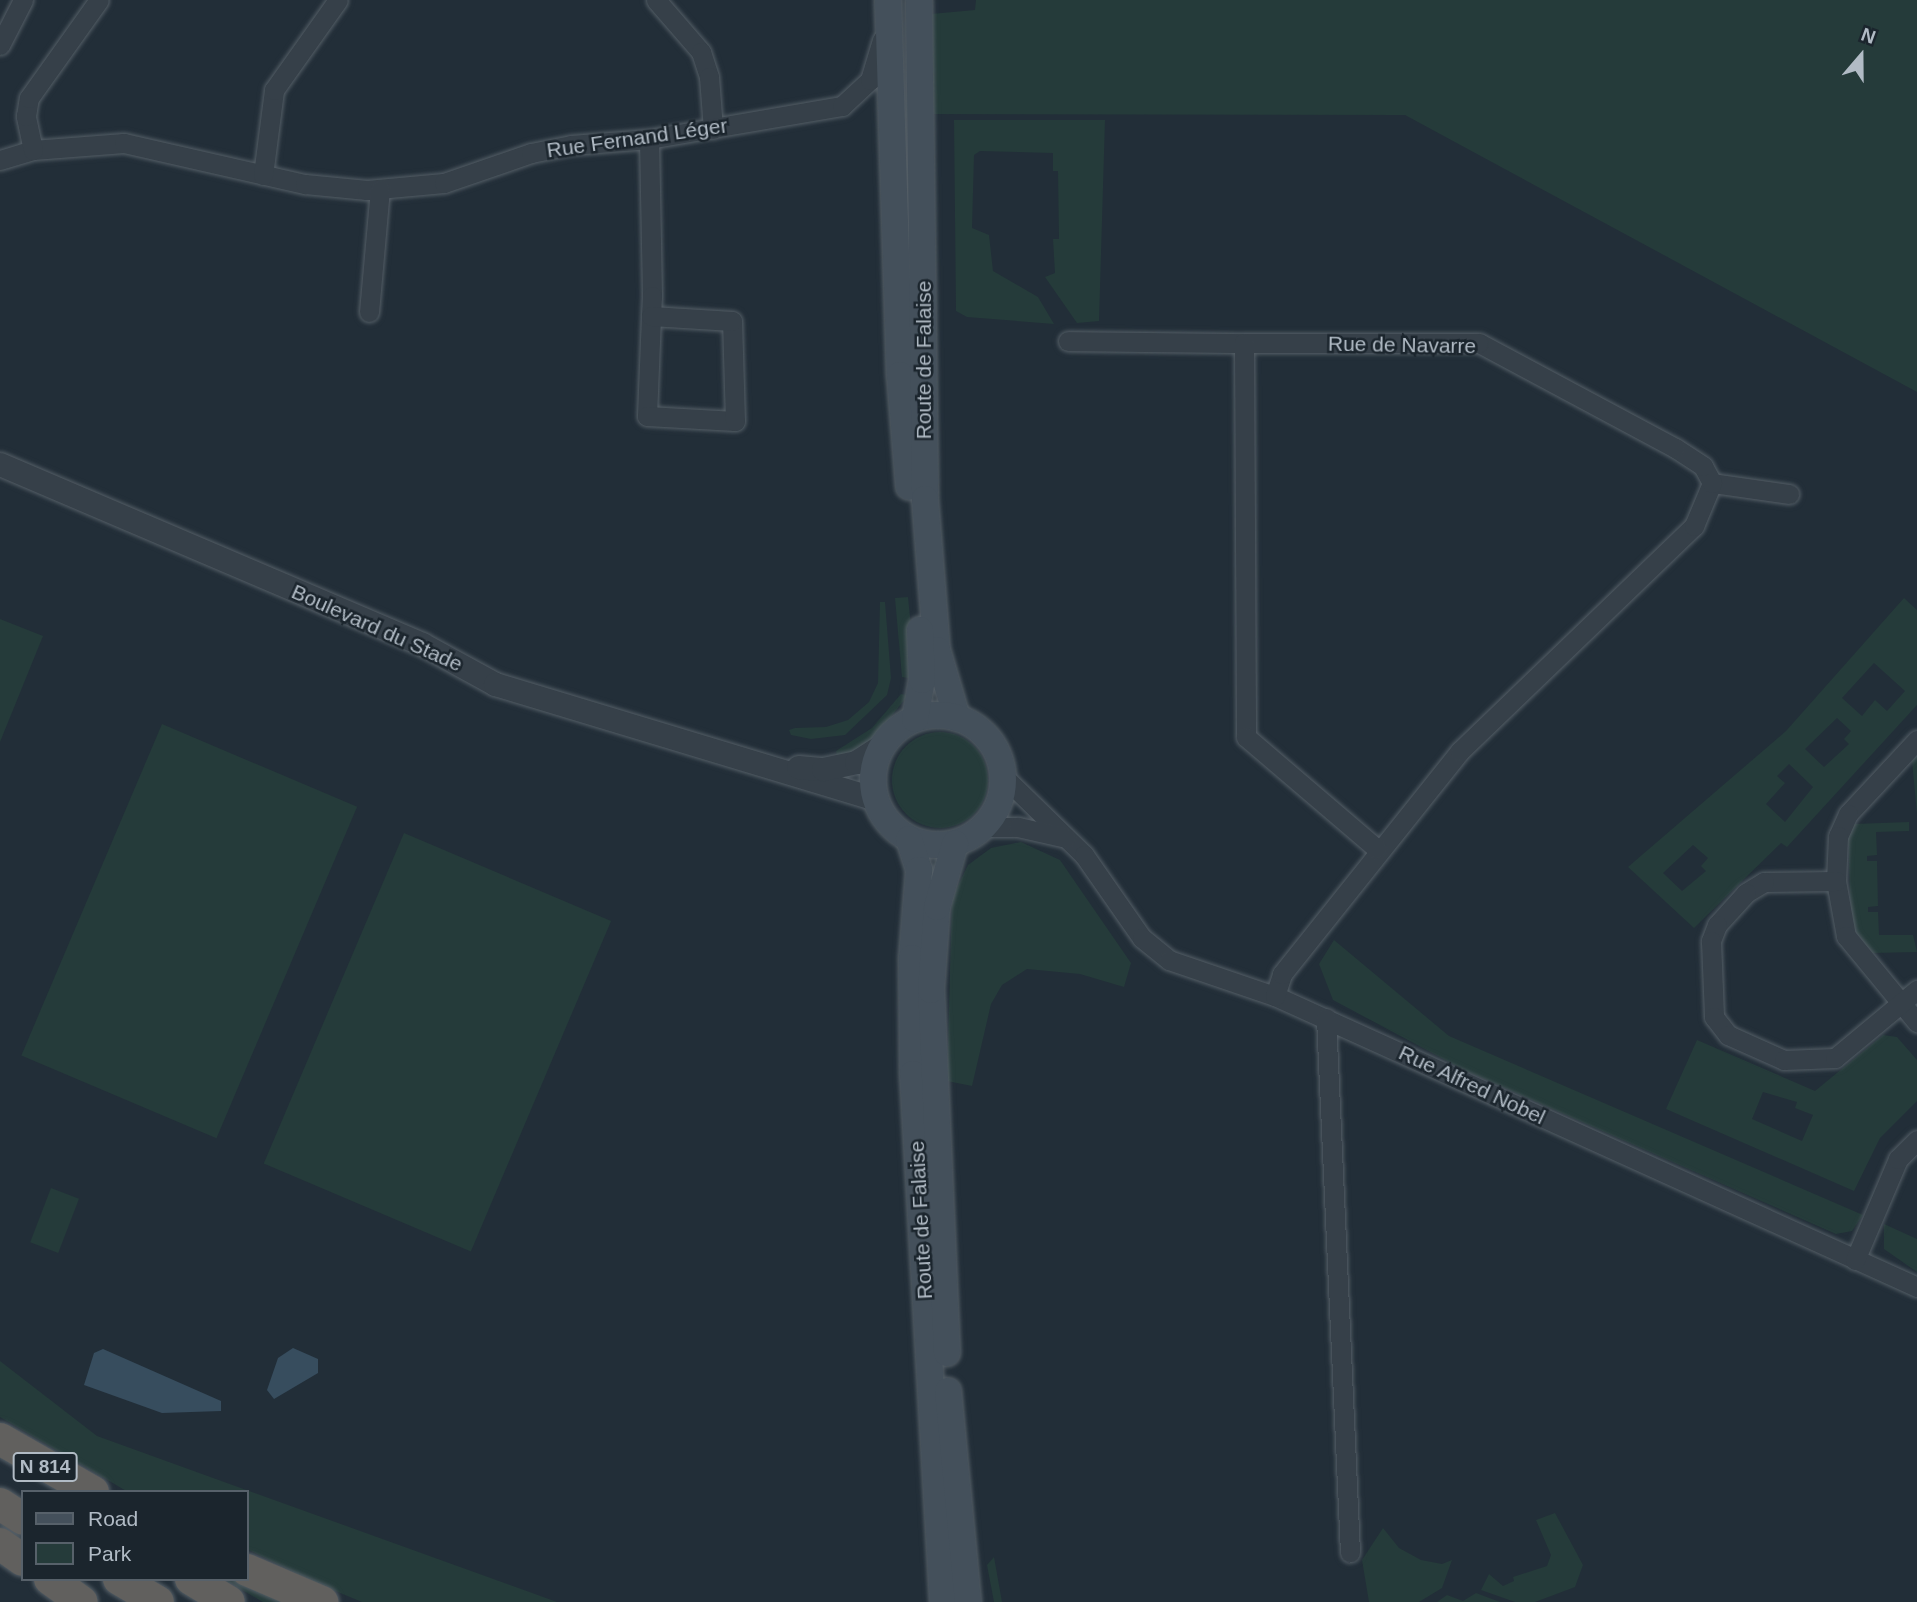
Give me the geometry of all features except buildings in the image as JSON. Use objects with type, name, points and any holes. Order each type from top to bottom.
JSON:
[{"type":"highway","name":"N 814","points":[[0,1439],[89,1490]]},
{"type":"highway","name":"N 814","points":[[0,1460],[45,1490]]},
{"type":"highway","name":"N 814","points":[[0,1504],[21,1518]]},
{"type":"highway","points":[[0,1544],[21,1559]]},
{"type":"highway","points":[[248,1570],[322,1602]]},
{"type":"highway","points":[[53,1581],[82,1602]]},
{"type":"highway","points":[[122,1581],[158,1602]]},
{"type":"highway","points":[[194,1581],[229,1602]]},
{"type":"main road","name":"Route de Falaise","points":[[919,0],[925,499],[937,650],[957,718]]},
{"type":"main road","name":"Route de Falaise","points":[[888,4],[893,45],[900,375],[922,655],[915,719]]},
{"type":"main road","points":[[957,718],[989,739],[1003,776],[999,803],[984,827],[955,844],[940,846],[909,839],[888,822],[875,799],[873,771],[883,745],[915,719],[957,718]]},
{"type":"main road","name":"Route de Falaise","points":[[909,839],[919,870],[912,958],[913,1074],[943,1602]]},
{"type":"main road","name":"Route de Falaise","points":[[955,844],[937,907],[931,990],[948,1392],[968,1602]]},
{"type":"street","points":[[0,45],[23,0]]},
{"type":"street","points":[[33,150],[26,116],[29,98],[99,0]]},
{"type":"street","points":[[263,175],[274,90],[338,0]]},
{"type":"street","points":[[656,0],[701,52],[709,77],[713,129]]},
{"type":"street","name":"Rue Fernand Léger","points":[[0,160],[33,150],[124,142],[305,184],[380,189],[444,183],[531,153],[571,145],[649,139],[829,110],[852,100],[870,80],[879,58],[888,4]]},
{"type":"street","points":[[649,139],[651,316],[647,416],[735,421],[733,321],[651,316]]},
{"type":"street","points":[[369,312],[380,189]]},
{"type":"street","name":"Rue de Navarre","points":[[1068,341],[1479,342],[1675,447],[1703,466],[1712,483]]},
{"type":"street","points":[[1244,343],[1246,737],[1377,849]]},
{"type":"street","name":"Boulevard du Stade","points":[[0,464],[422,644],[495,684],[875,799]]},
{"type":"street","points":[[1275,996],[1282,974],[1377,849],[1460,751],[1694,526],[1712,483],[1789,494]]},
{"type":"street","points":[[1917,740],[1848,814],[1838,836],[1836,881],[1846,936],[1909,997],[1917,1022]]},
{"type":"street","name":"Boulevard du Stade","points":[[763,764],[823,769],[856,762],[883,745]]},
{"type":"street","name":"Rue Alfred Nobel","points":[[1003,776],[1102,877],[1154,950],[1169,960],[1275,996],[1917,1287]]},
{"type":"street","points":[[984,827],[1018,827],[1066,838]]},
{"type":"street","points":[[1836,881],[1764,882],[1746,893],[1724,917],[1711,941],[1714,1017],[1728,1035],[1784,1060],[1835,1058],[1909,997]]},
{"type":"street","points":[[1325,1018],[1350,1552]]},
{"type":"street","points":[[1855,1260],[1898,1159],[1917,1140]]},
{"type":"green space","points":[[976,0],[1917,0],[1917,392],[1405,115],[913,114],[909,16],[975,10]]},
{"type":"green space","points":[[954,120],[1105,120],[1099,321],[1077,323],[1045,277],[1055,273],[1053,239],[1059,239],[1058,171],[1053,171],[1053,153],[980,151],[974,155],[972,228],[989,235],[993,271],[1038,297],[1054,324],[967,317],[956,311]]},
{"type":"green space","points":[[908,597],[914,657],[913,679],[902,677],[895,598]]},
{"type":"green space","points":[[1904,598],[1917,610],[1917,705],[1787,847],[1781,843],[1694,928],[1628,867],[1786,731]],"holes":[[[1874,663],[1905,691],[1887,711],[1875,700],[1862,716],[1842,698]],[[1837,718],[1851,731],[1844,739],[1849,744],[1824,767],[1805,749]],[[1789,764],[1813,787],[1785,822],[1766,804],[1785,783],[1777,776]],[[1693,845],[1708,858],[1701,866],[1706,871],[1682,891],[1663,873]]]},
{"type":"green space","points":[[880,602],[885,602],[891,678],[887,695],[845,735],[811,739],[791,735],[789,730],[795,728],[826,727],[848,720],[869,702],[878,683]]},
{"type":"green space","points":[[0,619],[43,636],[0,742]]},
{"type":"green space","points":[[901,694],[908,695],[872,741],[838,761],[836,751],[872,728]]},
{"type":"green space","points":[[162,724],[357,807],[216,1138],[21,1055]]},
{"type":"green space","points":[[940,732],[958,736],[974,746],[984,762],[988,780],[984,798],[974,814],[958,824],[940,828],[922,824],[906,814],[896,798],[892,780],[896,762],[906,746],[922,736]]},
{"type":"green space","points":[[1917,755],[1917,814],[1912,761]]},
{"type":"green space","points":[[1909,822],[1909,831],[1876,832],[1877,855],[1867,856],[1867,861],[1877,861],[1878,906],[1868,907],[1868,912],[1878,912],[1879,935],[1913,935],[1917,952],[1873,953],[1851,927],[1848,830],[1854,824]]},
{"type":"green space","points":[[404,833],[611,921],[471,1251],[264,1163]]},
{"type":"green space","points":[[1021,842],[1060,860],[1131,963],[1124,987],[1080,974],[1027,969],[1002,985],[991,1004],[972,1086],[947,1081],[952,898],[968,865],[991,848]]},
{"type":"green space","points":[[1334,940],[1449,1036],[1863,1215],[1852,1231],[1836,1234],[1466,1071],[1333,1000],[1319,964]]},
{"type":"green space","points":[[1883,1035],[1897,1037],[1917,1060],[1917,1101],[1880,1138],[1854,1191],[1666,1109],[1697,1040],[1815,1091]],"holes":[[[1763,1092],[1797,1102],[1795,1108],[1813,1115],[1802,1141],[1752,1119]]]},
{"type":"green space","points":[[51,1188],[79,1199],[58,1253],[30,1242]]},
{"type":"green space","points":[[1884,1224],[1917,1239],[1917,1272],[1884,1249]]},
{"type":"green space","points":[[0,1361],[97,1436],[247,1490],[125,1490],[0,1417]]},
{"type":"green space","points":[[248,1490],[557,1602],[362,1602],[248,1549]]},
{"type":"green space","points":[[1555,1513],[1583,1565],[1575,1587],[1535,1602],[1515,1602],[1481,1590],[1489,1574],[1503,1586],[1514,1581],[1513,1577],[1547,1566],[1551,1555],[1536,1520]]},
{"type":"green space","points":[[1383,1528],[1399,1548],[1421,1560],[1442,1564],[1452,1560],[1442,1588],[1419,1602],[1369,1602],[1362,1560]]},
{"type":"green space","points":[[994,1557],[1002,1602],[994,1602],[987,1565]]},
{"type":"green space","points":[[248,1579],[299,1602],[263,1602],[226,1581]]},
{"type":"green space","points":[[1476,1593],[1500,1602],[1437,1602],[1447,1595],[1463,1601]]},
{"type":"water","points":[[293,1348],[318,1359],[318,1373],[274,1399],[267,1390],[278,1358]]},
{"type":"water","points":[[103,1349],[221,1401],[221,1411],[162,1413],[84,1385],[94,1353]]}]
